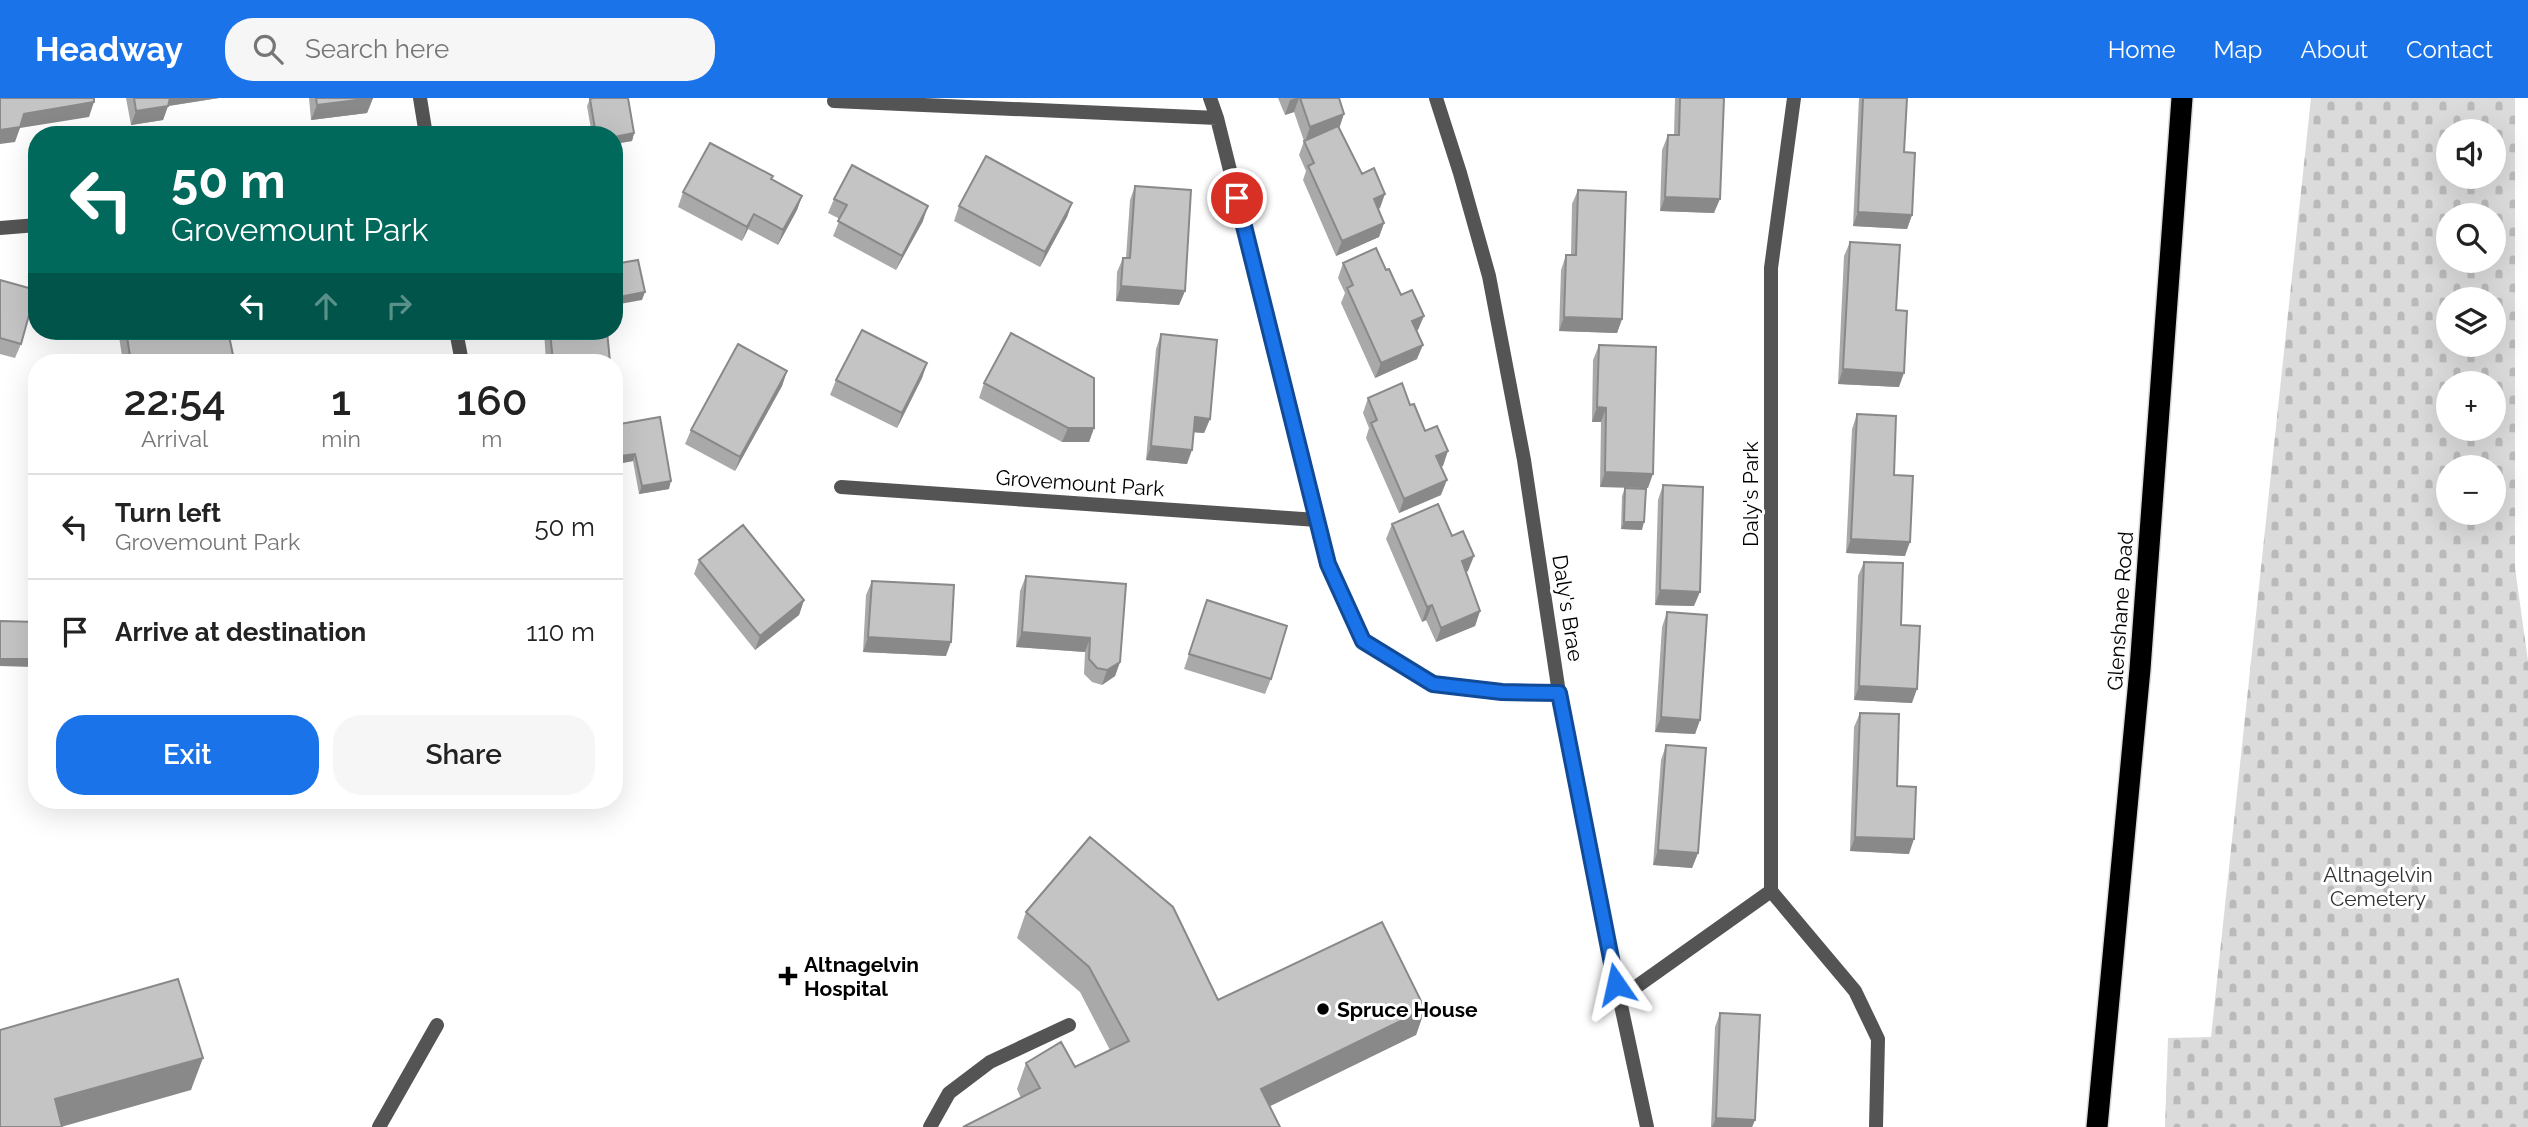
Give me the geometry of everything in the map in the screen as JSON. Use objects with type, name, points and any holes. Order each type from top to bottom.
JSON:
[{"type":"highway","name":"Glenshane Road","points":[[2097,1127],[2140,669],[2182,98]]},
{"type":"street","points":[[420,98],[425,126]]},
{"type":"street","points":[[1210,98],[1328,564],[1363,641],[1433,684],[1502,692],[1559,693]]},
{"type":"street","name":"Daly's Brae","points":[[1436,98],[1461,173],[1489,276],[1524,460],[1559,693],[1647,1127]]},
{"type":"street","name":"Daly's Park","points":[[1771,891],[1771,268],[1794,98]]},
{"type":"street","points":[[834,101],[1217,118]]},
{"type":"street","points":[[0,228],[28,226]]},
{"type":"street","name":"Grovemount Park","points":[[841,487],[1317,520]]},
{"type":"street","points":[[1619,999],[1771,891],[1855,991],[1878,1039],[1877,1127]]},
{"type":"street","points":[[379,1127],[437,1025]]},
{"type":"street","points":[[930,1127],[949,1093],[990,1062],[1069,1025]]},
{"type":"green space","name":"Altnagelvin Cemetery","points":[[2311,98],[2515,98],[2515,568],[2528,661],[2528,1127],[2165,1127],[2168,1038],[2211,1037]]},
{"type":"building","points":[[0,98],[94,98],[94,102],[24,114],[20,127],[0,130]]},
{"type":"building","points":[[134,98],[170,98],[168,106],[136,111]]},
{"type":"building","points":[[316,98],[373,98],[317,105]]},
{"type":"building","points":[[628,98],[634,133],[623,135],[623,126],[594,126],[590,99]]},
{"type":"building","points":[[1300,98],[1339,98],[1344,114],[1310,127]]},
{"type":"building","points":[[1680,98],[1724,98],[1720,199],[1665,197],[1668,135],[1679,135]]},
{"type":"building","points":[[1863,98],[1907,98],[1904,152],[1915,153],[1912,215],[1858,212]]},
{"type":"building","points":[[1338,126],[1362,174],[1374,168],[1385,194],[1374,199],[1384,223],[1342,241],[1308,166],[1314,163],[1304,141]]},
{"type":"building","points":[[710,143],[773,176],[771,179],[802,196],[783,230],[754,214],[747,227],[683,192]]},
{"type":"building","points":[[986,156],[1072,203],[1045,252],[959,206]]},
{"type":"building","points":[[852,165],[928,206],[902,256],[838,221],[847,205],[834,199]]},
{"type":"building","points":[[1135,186],[1191,190],[1185,291],[1121,286],[1123,258],[1130,258]]},
{"type":"building","points":[[1578,190],[1626,192],[1622,319],[1564,317],[1566,255],[1576,255]]},
{"type":"building","points":[[1850,242],[1900,245],[1896,310],[1907,311],[1904,373],[1843,369]]},
{"type":"building","points":[[1376,248],[1401,295],[1412,290],[1424,316],[1412,321],[1423,345],[1381,363],[1347,288],[1353,285],[1343,263]]},
{"type":"building","points":[[638,260],[645,292],[623,296],[623,262]]},
{"type":"building","points":[[0,280],[28,288],[28,319],[21,344],[0,338]]},
{"type":"building","points":[[862,330],[927,363],[902,413],[836,380]]},
{"type":"building","points":[[1011,333],[1094,378],[1094,428],[1068,428],[984,383]]},
{"type":"building","points":[[1161,334],[1217,340],[1210,419],[1195,417],[1192,450],[1151,446]]},
{"type":"building","points":[[127,340],[230,340],[233,354],[130,354]]},
{"type":"building","points":[[551,340],[608,340],[609,354],[552,354]]},
{"type":"building","points":[[738,344],[787,371],[740,457],[691,430]]},
{"type":"building","points":[[1599,345],[1656,347],[1653,474],[1605,472],[1606,408],[1597,407]]},
{"type":"building","points":[[1402,383],[1410,405],[1414,404],[1425,431],[1437,426],[1448,451],[1436,456],[1447,480],[1404,499],[1371,423],[1377,420],[1368,398]]},
{"type":"building","points":[[1857,414],[1896,416],[1894,475],[1913,476],[1910,542],[1851,539]]},
{"type":"building","points":[[660,417],[671,481],[642,486],[635,454],[623,456],[623,423]]},
{"type":"building","points":[[1663,485],[1703,487],[1700,592],[1660,590]]},
{"type":"building","points":[[1625,488],[1646,489],[1644,522],[1624,522]]},
{"type":"building","points":[[1438,504],[1452,536],[1463,531],[1474,556],[1462,561],[1480,611],[1441,628],[1432,605],[1427,607],[1392,524]]},
{"type":"building","points":[[743,525],[804,600],[760,636],[699,560]]},
{"type":"building","points":[[1864,562],[1903,563],[1901,625],[1920,626],[1917,689],[1859,686]]},
{"type":"building","points":[[1026,576],[1126,584],[1120,662],[1107,670],[1097,668],[1089,659],[1090,638],[1022,632]]},
{"type":"building","points":[[872,581],[954,585],[951,642],[868,637]]},
{"type":"building","points":[[1207,600],[1287,626],[1271,679],[1189,654]]},
{"type":"building","points":[[1667,612],[1707,615],[1700,720],[1661,717]]},
{"type":"building","points":[[0,621],[28,622],[28,659],[0,659]]},
{"type":"building","points":[[1860,713],[1899,714],[1897,786],[1916,787],[1914,839],[1855,837]]},
{"type":"building","points":[[1666,745],[1706,748],[1698,853],[1658,850]]},
{"type":"building","name":"Spruce House","points":[[1090,837],[1173,907],[1218,1000],[1382,922],[1425,1009],[1261,1089],[1280,1127],[963,1127],[1040,1088],[1026,1063],[1061,1042],[1075,1067],[1129,1041],[1089,967],[1026,912]]},
{"type":"building","points":[[178,979],[203,1058],[55,1099],[62,1127],[0,1127],[0,1030]]},
{"type":"building","points":[[1720,1013],[1760,1015],[1755,1120],[1716,1118]]},
{"type":"place","name":"Altnagelvin Hospital","points":[[788,976]]},
{"type":"place","name":"Spruce House","points":[[1323,1009]]},
{"type":"route","points":[[1237,198],[1328,564],[1363,641],[1433,684],[1502,692],[1559,693],[1616,984]]}]
